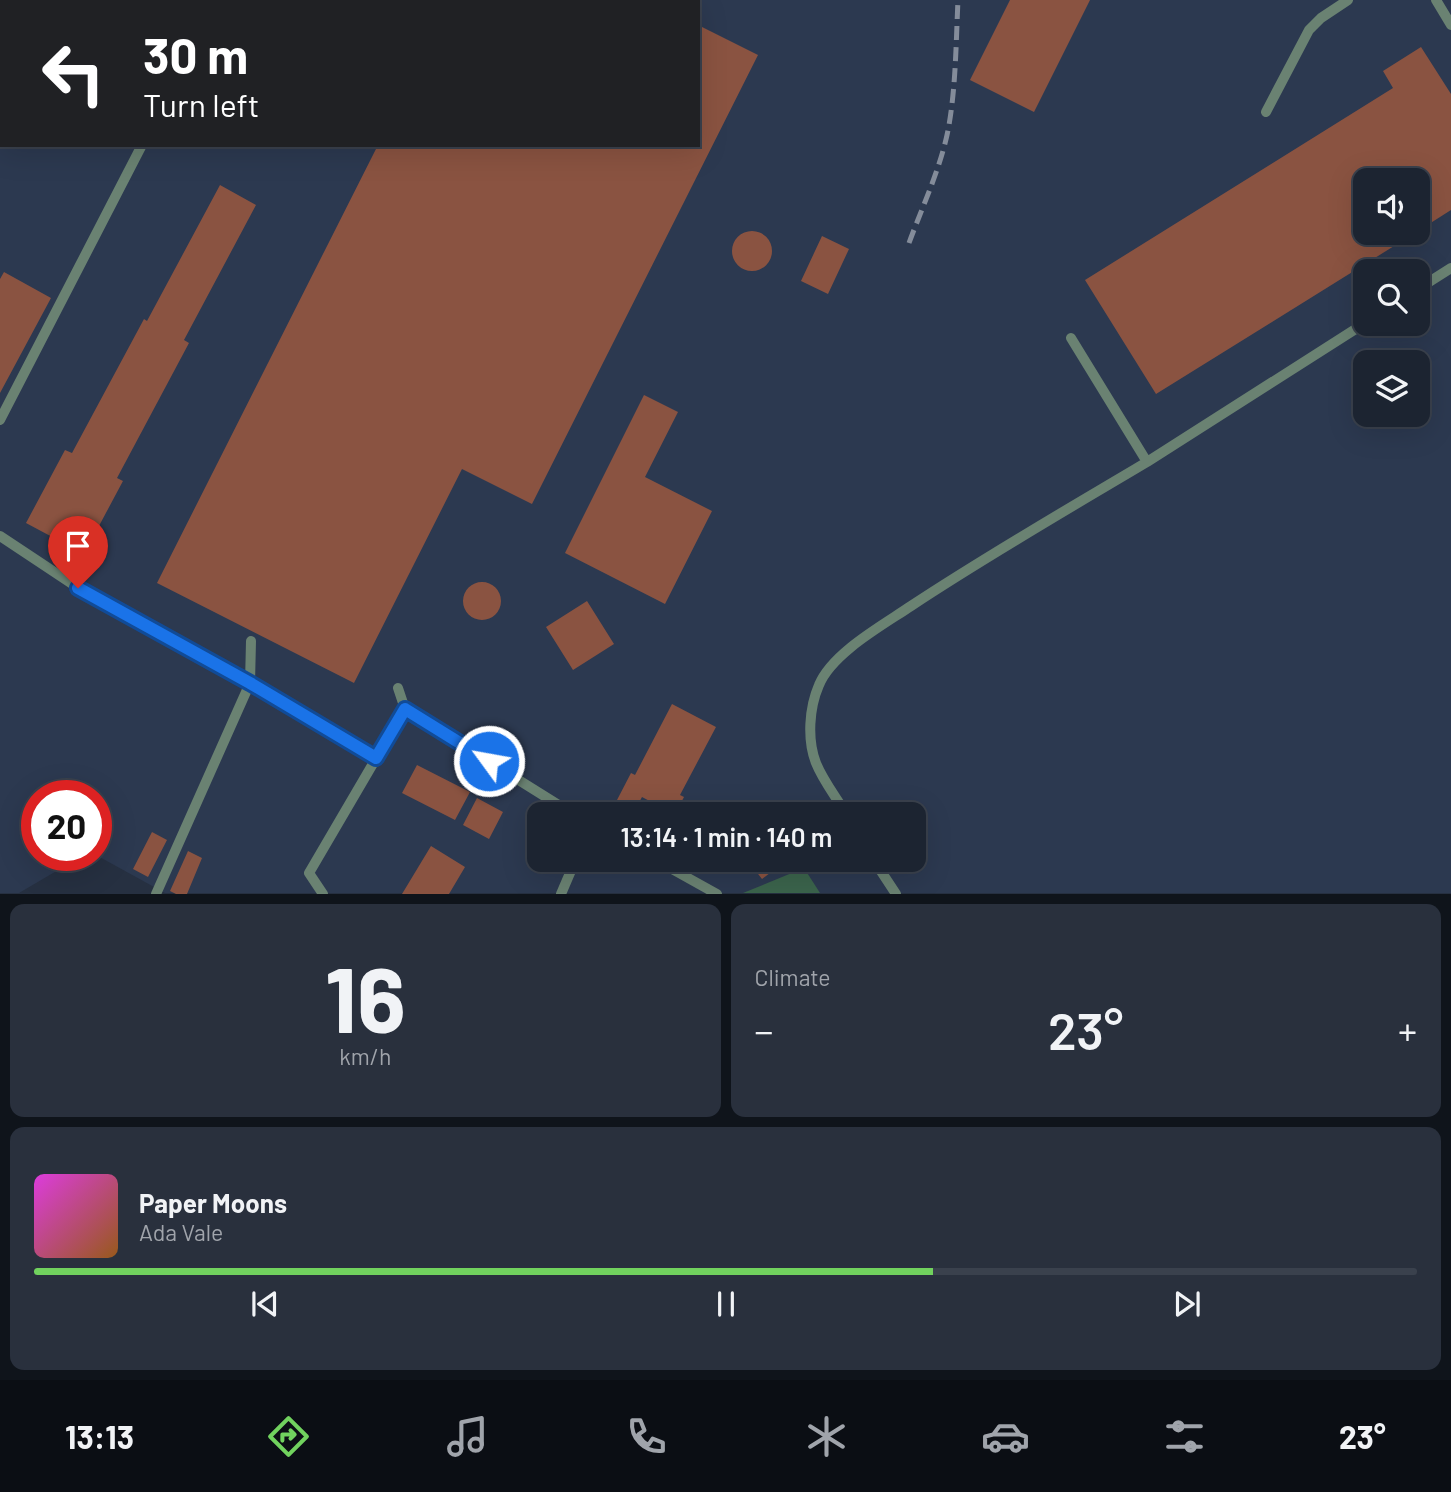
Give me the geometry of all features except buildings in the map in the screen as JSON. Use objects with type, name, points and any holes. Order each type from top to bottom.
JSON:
[{"type":"lane","points":[[1266,112],[1309,30],[1321,18],[1348,0]]},
{"type":"lane","points":[[1436,0],[1451,25]]},
{"type":"lane","points":[[0,420],[141,147]]},
{"type":"lane","points":[[1430,281],[1451,268]]},
{"type":"lane","points":[[839,802],[816,763],[810,736],[812,706],[819,683],[834,664],[862,639],[970,567],[1147,461],[1353,331]]},
{"type":"lane","points":[[1071,338],[1147,461]]},
{"type":"lane","points":[[0,537],[98,601],[250,683],[376,758]]},
{"type":"lane","points":[[156,894],[250,683],[251,642]]},
{"type":"lane","points":[[398,688],[405,709],[554,802]]},
{"type":"lane","points":[[323,894],[309,873],[405,709]]},
{"type":"lane","points":[[561,894],[570,872]]},
{"type":"lane","points":[[677,872],[717,894]]},
{"type":"lane","points":[[882,872],[896,894]]},
{"type":"shaded area","points":[[700,0],[1451,0],[1451,893],[165,893],[112,864],[112,780],[21,780],[21,871],[56,871],[19,893],[0,893],[0,147],[700,147]]},
{"type":"green space","points":[[794,872],[807,872],[820,893],[743,893]]},
{"type":"railway","points":[[909,243],[946,140],[954,78],[958,0]]},
{"type":"route","points":[[78,588],[250,683],[376,758],[405,709],[489,761]]}]
